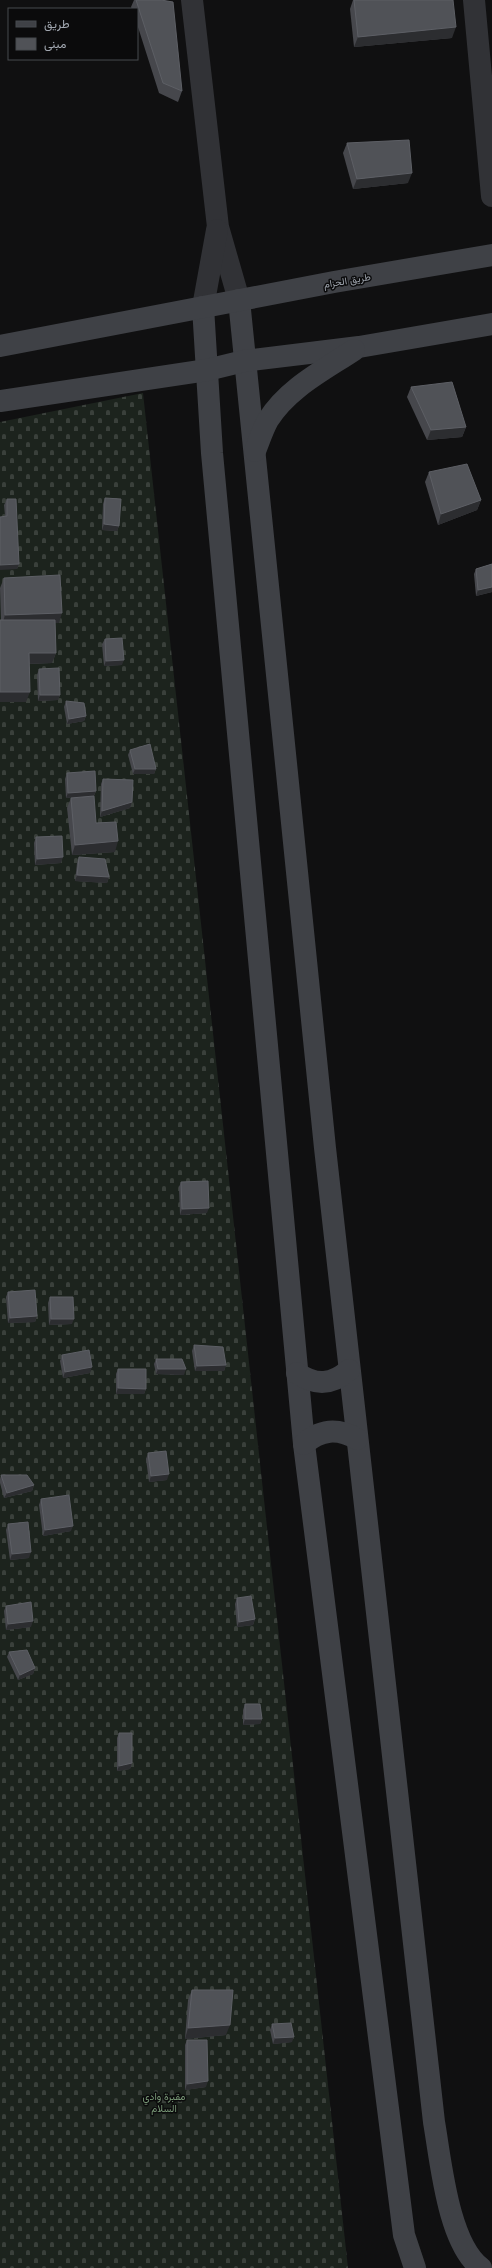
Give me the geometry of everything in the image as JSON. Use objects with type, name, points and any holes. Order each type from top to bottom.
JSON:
[{"type":"street","points":[[192,0],[218,227],[239,300],[244,361],[349,1370],[434,2122],[452,2222],[462,2246],[475,2267]]},
{"type":"street","points":[[474,0],[492,196]]},
{"type":"street","points":[[218,227],[203,306],[207,370],[214,469],[297,1373],[304,1444],[404,2235],[415,2268]]},
{"type":"street","name":"طريق الحزام","points":[[0,346],[203,306],[492,255]]},
{"type":"street","points":[[0,401],[207,370],[244,361],[359,347],[492,324]]},
{"type":"street","points":[[254,454],[268,420],[280,404],[295,390],[359,347]]},
{"type":"street","points":[[297,1373],[306,1380],[318,1383],[335,1380],[349,1370]]},
{"type":"street","points":[[304,1444],[313,1436],[330,1431],[347,1433],[357,1439]]},
{"type":"green space","name":"مقبرة وادي السلام","points":[[143,393],[348,2268],[0,2268],[0,422]]},
{"type":"building","points":[[136,0],[161,0],[173,2],[182,91],[163,83]]},
{"type":"building","points":[[354,0],[453,0],[456,27],[358,37]]},
{"type":"building","points":[[409,140],[412,173],[357,179],[347,143]]},
{"type":"building","points":[[452,382],[466,427],[431,430],[411,387]]},
{"type":"building","points":[[467,464],[481,500],[441,514],[429,472]]},
{"type":"building","points":[[105,498],[121,499],[119,526],[104,524]]},
{"type":"building","points":[[7,499],[16,499],[19,564],[0,565],[0,517],[7,516]]},
{"type":"building","points":[[492,564],[492,587],[478,590],[476,569]]},
{"type":"building","points":[[60,575],[62,613],[5,615],[4,578]]},
{"type":"building","points":[[0,620],[55,620],[56,653],[29,653],[30,692],[0,692]]},
{"type":"building","points":[[122,638],[124,660],[106,661],[105,639]]},
{"type":"building","points":[[59,668],[60,695],[40,695],[39,669]]},
{"type":"building","points":[[66,701],[84,703],[86,716],[69,719]]},
{"type":"building","points":[[150,744],[156,769],[135,769],[130,750]]},
{"type":"building","points":[[95,771],[96,791],[68,793],[67,773]]},
{"type":"building","points":[[103,779],[133,780],[132,802],[102,811]]},
{"type":"building","points":[[94,796],[96,823],[116,822],[118,841],[75,845],[71,798]]},
{"type":"building","points":[[62,836],[63,857],[37,859],[36,837]]},
{"type":"building","points":[[79,857],[105,859],[109,877],[77,875]]},
{"type":"building","points":[[208,1181],[209,1208],[182,1209],[181,1182]]},
{"type":"building","points":[[35,1290],[37,1316],[10,1318],[8,1292]]},
{"type":"building","points":[[50,1297],[73,1297],[74,1319],[51,1319]]},
{"type":"building","points":[[194,1345],[223,1347],[226,1365],[197,1366]]},
{"type":"building","points":[[89,1350],[92,1367],[65,1372],[62,1355]]},
{"type":"building","points":[[156,1359],[182,1359],[186,1369],[158,1369]]},
{"type":"building","points":[[118,1369],[146,1369],[146,1389],[118,1388]]},
{"type":"building","points":[[166,1451],[169,1474],[151,1476],[148,1453]]},
{"type":"building","points":[[1,1475],[27,1475],[34,1485],[7,1493]]},
{"type":"building","points":[[69,1495],[73,1526],[45,1530],[41,1499]]},
{"type":"building","points":[[28,1522],[31,1552],[12,1554],[8,1524]]},
{"type":"building","points":[[251,1596],[255,1619],[239,1622],[237,1598]]},
{"type":"building","points":[[31,1602],[33,1621],[8,1624],[6,1606]]},
{"type":"building","points":[[27,1650],[35,1668],[20,1675],[9,1652]]},
{"type":"building","points":[[245,1704],[260,1704],[262,1719],[245,1719]]},
{"type":"building","points":[[119,1733],[132,1733],[132,1763],[119,1766]]},
{"type":"building","points":[[192,1990],[233,1990],[230,2025],[188,2028]]},
{"type":"building","points":[[291,2023],[294,2037],[275,2038],[272,2024]]},
{"type":"building","points":[[187,2040],[207,2040],[208,2081],[187,2084]]}]
